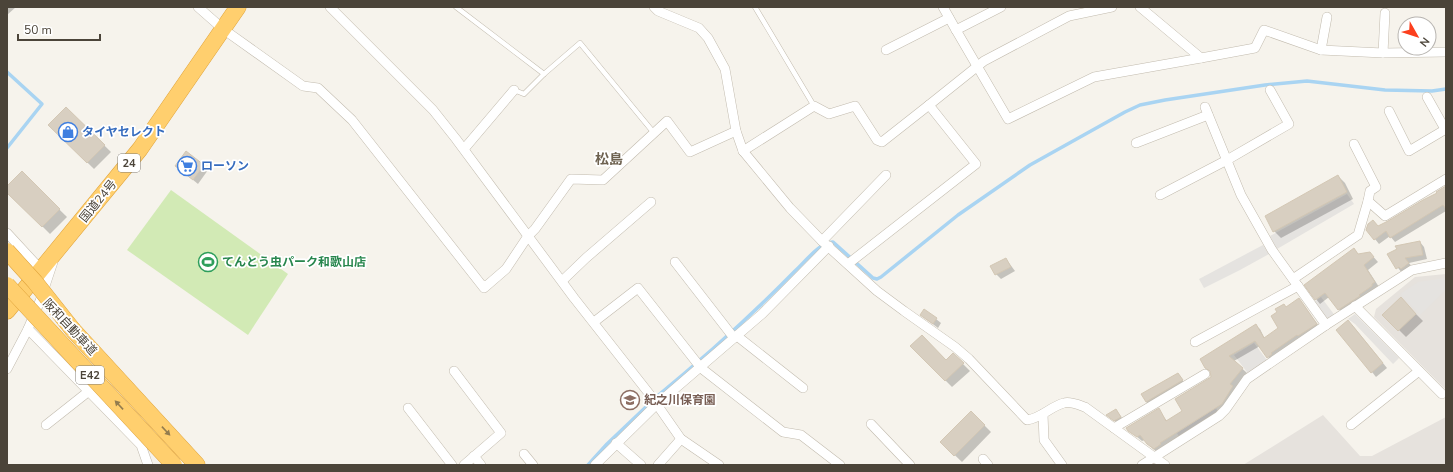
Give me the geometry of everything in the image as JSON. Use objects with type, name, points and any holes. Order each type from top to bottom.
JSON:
[{"type":"highway","name":"国道24号","points":[[7,311],[44,274],[55,254],[140,150],[238,7]]},
{"type":"highway","points":[[7,251],[35,282],[73,330]]},
{"type":"highway","name":"阪和自動車道","points":[[7,259],[197,465]]},
{"type":"highway","name":"阪和自動車道","points":[[7,285],[174,465]]},
{"type":"street","points":[[198,7],[223,29],[303,86],[318,88],[352,120],[484,288],[506,269],[528,236],[535,229],[571,179],[603,180],[667,121],[690,152],[736,131]]},
{"type":"street","points":[[330,7],[433,110],[651,396],[656,406],[681,439],[719,465]]},
{"type":"street","points":[[654,7],[658,11],[699,28],[708,38],[725,69],[736,131],[743,151],[790,208],[826,243],[851,262],[877,291],[956,347],[1027,420],[1034,419],[1064,402],[1077,404],[1085,407],[1165,465]]},
{"type":"street","points":[[943,7],[1008,119],[1094,77],[1255,48],[1264,30],[1321,50],[1383,53],[1446,52]]},
{"type":"street","points":[[956,30],[1001,7]]},
{"type":"street","points":[[743,151],[814,106],[829,114],[854,106],[877,140],[882,142],[984,61],[1069,16],[1091,9],[1112,7]]},
{"type":"street","points":[[1140,7],[1201,58]]},
{"type":"street","points":[[1383,53],[1385,13]]},
{"type":"street","points":[[1321,50],[1327,16]]},
{"type":"street","points":[[886,50],[949,18]]},
{"type":"street","points":[[464,149],[514,90]]},
{"type":"street","points":[[1160,195],[1227,160],[1289,124],[1270,90]]},
{"type":"street","points":[[1389,111],[1409,151],[1446,129],[1427,97]]},
{"type":"street","points":[[851,262],[976,164],[929,105]]},
{"type":"street","points":[[1136,143],[1207,111],[1241,195],[1272,250],[1326,325]]},
{"type":"street","points":[[1195,342],[1295,283],[1358,235],[1370,191],[1376,187],[1354,144]]},
{"type":"street","points":[[595,465],[698,365],[733,335],[762,314],[886,175]]},
{"type":"street","points":[[1368,201],[1384,216],[1446,179]]},
{"type":"street","points":[[562,281],[586,258],[651,202]]},
{"type":"street","points":[[7,233],[44,274],[40,301],[28,329],[7,368]]},
{"type":"street","points":[[675,262],[733,335],[803,388]]},
{"type":"street","points":[[1142,465],[1219,416],[1248,379],[1326,325],[1412,270],[1446,263]]},
{"type":"street","points":[[594,322],[638,288],[698,365],[783,432],[801,435],[840,465]]},
{"type":"street","points":[[1355,306],[1442,394]]},
{"type":"street","points":[[28,329],[141,445],[148,465]]},
{"type":"street","points":[[454,371],[501,433],[464,465]]},
{"type":"street","points":[[1351,425],[1420,371]]},
{"type":"street","points":[[1114,428],[1205,374]]},
{"type":"street","points":[[46,425],[89,391]]},
{"type":"street","points":[[408,408],[452,465]]},
{"type":"street","points":[[1043,414],[1044,440],[1062,465]]},
{"type":"street","points":[[871,424],[907,464]]},
{"type":"street","points":[[658,465],[681,439]]},
{"type":"street","points":[[616,443],[641,465]]},
{"type":"street","points":[[524,454],[533,465]]},
{"type":"street","points":[[474,456],[481,465]]},
{"type":"lane","points":[[456,7],[544,74]]},
{"type":"lane","points":[[755,7],[814,106]]},
{"type":"lane","points":[[514,90],[524,94],[544,74],[580,43],[654,133]]},
{"type":"shaded area","points":[[1347,194],[1354,204],[1277,249],[1270,236]]},
{"type":"shaded area","points":[[1263,245],[1269,254],[1204,288],[1199,279]]},
{"type":"shaded area","points":[[1446,274],[1446,390],[1374,317],[1376,309],[1415,277]]},
{"type":"shaded area","points":[[1446,278],[1446,290],[1420,315],[1400,294],[1418,282]]},
{"type":"shaded area","points":[[1321,297],[1336,317],[1327,321],[1314,302]]},
{"type":"shaded area","points":[[1355,314],[1399,358],[1393,364],[1355,324],[1348,319]]},
{"type":"shaded area","points":[[1254,343],[1269,363],[1250,376],[1234,355]]},
{"type":"shaded area","points":[[1216,408],[1219,414],[1180,439],[1177,433]]},
{"type":"shaded area","points":[[1323,415],[1360,456],[1372,456],[1446,417],[1446,465],[1243,465]]},
{"type":"green space","name":"てんとう虫パーク和歌山店","points":[[171,190],[288,274],[248,335],[127,250]]},
{"type":"building","points":[[66,107],[105,145],[87,163],[48,125]]},
{"type":"building","points":[[186,151],[204,165],[193,180],[175,166]]},
{"type":"building","points":[[22,171],[60,209],[42,227],[7,193],[7,186]]},
{"type":"building","points":[[1338,175],[1347,192],[1273,232],[1265,216]]},
{"type":"building","points":[[1446,186],[1446,209],[1443,205],[1390,238],[1386,231],[1374,240],[1366,230],[1368,224],[1373,220],[1378,226],[1437,193],[1436,192]]},
{"type":"building","points":[[1420,241],[1423,255],[1405,258],[1409,263],[1401,269],[1399,267],[1396,269],[1387,254],[1397,249],[1395,246]]},
{"type":"building","points":[[1354,248],[1358,254],[1370,252],[1374,257],[1364,265],[1375,282],[1372,286],[1359,295],[1360,296],[1338,310],[1325,293],[1315,300],[1304,285]]},
{"type":"building","points":[[1006,258],[1011,267],[995,275],[990,266]]},
{"type":"building","points":[[1401,297],[1416,314],[1398,331],[1382,315]]},
{"type":"building","points":[[1299,298],[1317,324],[1298,336],[1297,335],[1271,353],[1272,354],[1267,358],[1255,341],[1229,356],[1243,368],[1230,384],[1233,386],[1222,404],[1160,443],[1161,444],[1154,449],[1147,444],[1140,435],[1137,437],[1128,431],[1126,428],[1159,408],[1166,421],[1182,411],[1175,399],[1211,377],[1210,371],[1205,368],[1200,359],[1256,324],[1264,338],[1278,328],[1271,316],[1277,312],[1275,309],[1284,304],[1286,307]]},
{"type":"building","points":[[924,309],[937,318],[933,324],[920,315]]},
{"type":"building","points":[[1348,320],[1383,363],[1371,373],[1336,330]]},
{"type":"building","points":[[922,335],[946,360],[953,353],[964,363],[945,381],[910,346]]},
{"type":"building","points":[[1178,373],[1183,380],[1146,402],[1141,394]]},
{"type":"building","points":[[1116,409],[1121,417],[1114,421],[1106,415]]},
{"type":"building","points":[[971,411],[985,425],[954,456],[940,442]]},
{"type":"waterway","points":[[7,72],[42,104],[7,148]]},
{"type":"waterway","points":[[655,398],[727,336],[823,245],[833,242],[873,278],[877,279],[958,215],[1030,165],[1140,105],[1265,85],[1307,81],[1385,90],[1432,91],[1446,89]]},
{"type":"waterway","points":[[588,465],[607,444],[648,405]]},
{"type":"place","name":"タイヤセレクト","points":[[68,132]]},
{"type":"place","name":"ローソン","points":[[187,166]]},
{"type":"place","name":"てんとう虫パーク和歌山店","points":[[208,262]]},
{"type":"place","name":"紀之川保育園","points":[[630,400]]},
{"type":"district","name":"松島","points":[[609,159]]}]
